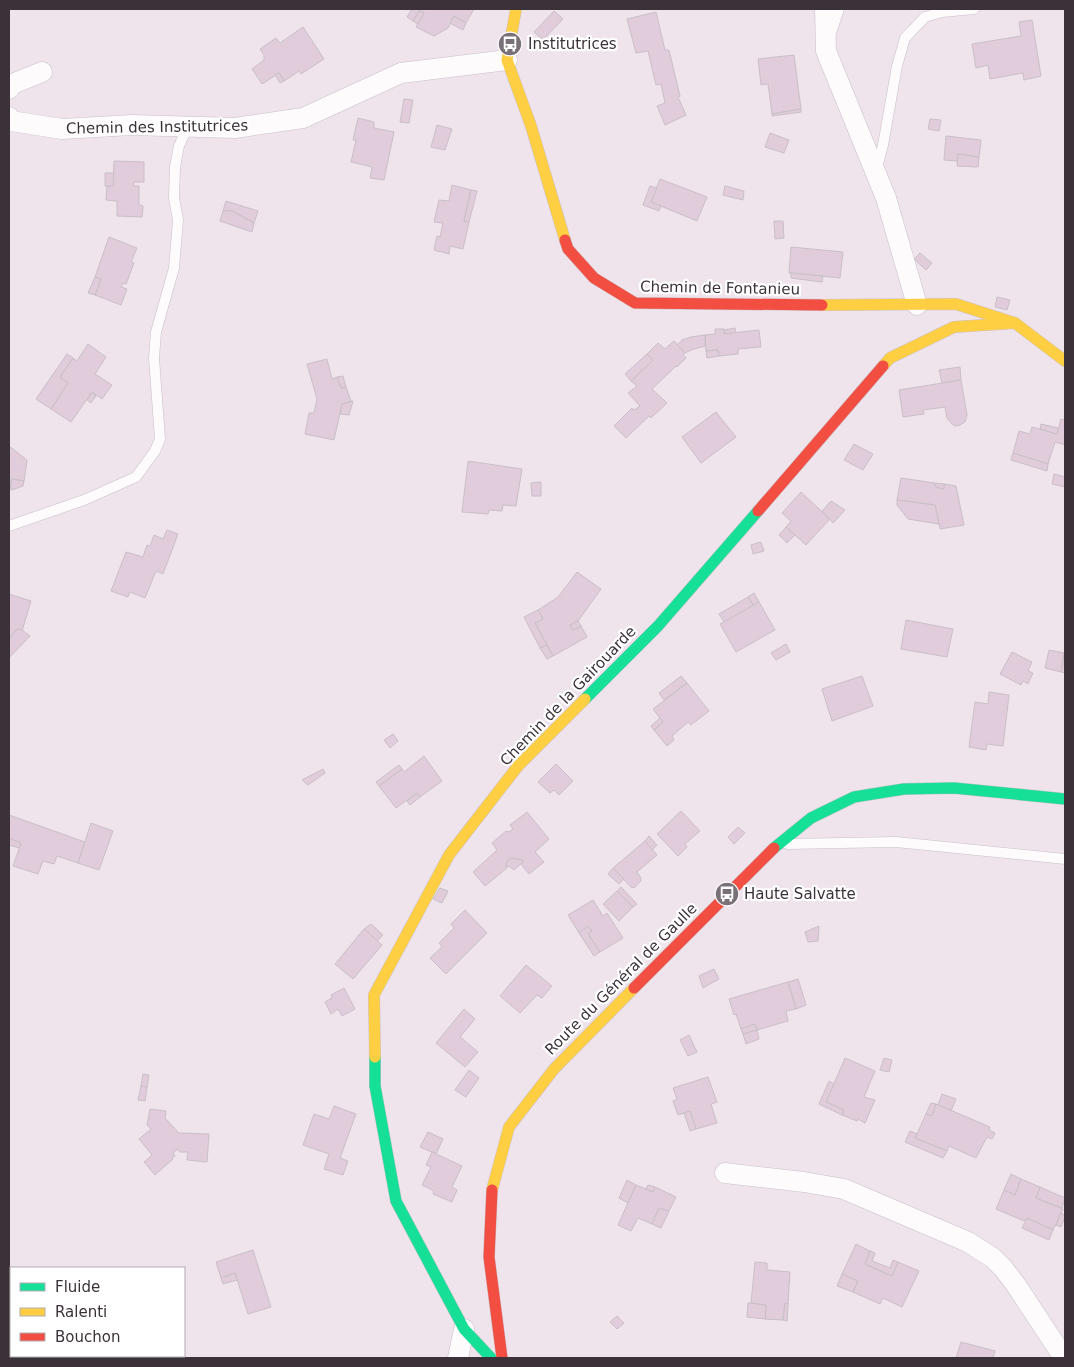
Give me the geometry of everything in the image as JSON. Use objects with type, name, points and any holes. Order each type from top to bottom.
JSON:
[{"type":"street","name":"Chemin de Fontanieu","points":[[516,9],[507,60],[531,126],[568,249],[594,278],[635,303],[758,305],[956,304],[1015,323],[1065,361]]},
{"type":"street","points":[[825,9],[826,51],[886,198],[917,305]]},
{"type":"street","name":"Chemin des Institutrices","points":[[9,117],[11,121],[62,130],[132,125],[235,128],[303,118],[401,73],[507,60]]},
{"type":"street","points":[[9,89],[10,86],[42,72]]},
{"type":"street","name":"Chemin de la Gairouarde","points":[[491,1358],[464,1329],[396,1201],[375,1086],[374,994],[449,855],[518,766],[658,626],[890,358],[954,327],[1015,323]]},
{"type":"street","name":"Route du Général de Gaulle","points":[[502,1358],[489,1257],[492,1189],[509,1127],[554,1069],[777,845],[811,818],[854,797],[904,789],[954,788],[1065,799]]},
{"type":"street","points":[[725,1174],[804,1182],[844,1189],[968,1242],[993,1258],[1003,1268],[1064,1358]]},
{"type":"street","points":[[458,1358],[464,1329]]},
{"type":"lane","points":[[826,51],[839,9]]},
{"type":"lane","points":[[875,173],[883,145],[897,66],[905,38],[925,17],[942,12],[974,9]]},
{"type":"lane","points":[[9,526],[84,500],[136,477],[155,451],[160,439],[154,358],[156,332],[174,268],[178,220],[174,198],[175,167],[179,146],[188,126]]},
{"type":"lane","points":[[777,845],[896,842],[1065,859]]},
{"type":"building","points":[[412,9],[421,9],[413,21],[407,17]]},
{"type":"building","points":[[421,9],[474,9],[466,23],[454,16],[448,28],[434,36],[416,27],[424,13],[419,11]]},
{"type":"building","points":[[419,11],[424,13],[418,24],[413,21]]},
{"type":"building","points":[[554,11],[563,19],[543,40],[534,32]]},
{"type":"building","points":[[656,12],[665,50],[669,50],[680,96],[678,97],[686,115],[665,125],[657,106],[665,103],[661,84],[656,85],[648,51],[636,53],[627,19]]},
{"type":"building","points":[[454,16],[466,23],[463,30],[450,23]]},
{"type":"building","points":[[1032,20],[1041,76],[1024,80],[1023,73],[990,79],[988,65],[976,68],[972,44],[1021,36],[1019,22]]},
{"type":"building","points":[[303,27],[324,59],[301,74],[299,71],[284,81],[279,73],[262,84],[252,69],[264,60],[264,55],[260,49],[276,38],[280,43]]},
{"type":"building","points":[[794,55],[801,109],[772,114],[768,84],[761,85],[758,59]]},
{"type":"building","points":[[279,73],[284,81],[280,83],[275,75]]},
{"type":"building","points":[[404,99],[413,100],[409,123],[400,122]]},
{"type":"building","points":[[801,109],[801,112],[772,116],[772,114]]},
{"type":"building","points":[[358,118],[374,122],[374,128],[394,132],[384,180],[370,178],[372,167],[351,162]]},
{"type":"building","points":[[930,119],[941,120],[939,131],[928,129]]},
{"type":"building","points":[[437,125],[452,129],[445,150],[431,147]]},
{"type":"building","points":[[770,133],[789,140],[784,153],[765,147]]},
{"type":"building","points":[[946,136],[981,140],[979,157],[958,154],[957,161],[944,160]]},
{"type":"building","points":[[958,154],[979,157],[978,167],[957,166]]},
{"type":"building","points":[[114,161],[144,162],[144,182],[134,182],[134,186],[139,186],[139,205],[143,206],[142,217],[117,216],[117,201],[106,200],[107,186],[113,186]]},
{"type":"building","points":[[105,173],[114,173],[113,186],[105,186]]},
{"type":"building","points":[[660,179],[707,197],[697,221],[651,202]]},
{"type":"building","points":[[452,185],[471,190],[464,221],[469,222],[463,249],[450,246],[449,254],[434,250],[437,236],[440,237],[443,223],[434,222],[439,200],[449,201]]},
{"type":"building","points":[[650,186],[657,188],[651,202],[661,206],[659,211],[643,205]]},
{"type":"building","points":[[725,186],[744,191],[743,200],[723,195]]},
{"type":"building","points":[[471,190],[477,191],[469,222],[464,221]]},
{"type":"building","points":[[226,201],[258,211],[254,223],[232,211],[223,211]]},
{"type":"building","points":[[223,211],[232,211],[254,223],[252,232],[220,221]]},
{"type":"building","points":[[774,221],[783,221],[784,238],[775,239]]},
{"type":"building","points":[[109,237],[137,248],[131,262],[134,263],[126,284],[123,283],[121,287],[127,289],[121,305],[95,295],[101,279],[95,277]]},
{"type":"building","points":[[791,247],[843,252],[840,278],[789,273]]},
{"type":"building","points":[[920,253],[932,263],[926,270],[914,259]]},
{"type":"building","points":[[791,273],[823,276],[822,282],[791,278]]},
{"type":"building","points":[[95,277],[101,279],[95,295],[88,293]]},
{"type":"building","points":[[997,297],[1010,300],[1007,310],[995,307]]},
{"type":"building","points":[[735,328],[736,333],[724,334],[724,330]]},
{"type":"building","points":[[715,329],[724,329],[724,334],[759,330],[761,347],[738,349],[738,354],[719,356],[718,350],[706,351],[705,335],[715,334]]},
{"type":"building","points":[[705,335],[705,346],[685,353],[677,345],[682,340]]},
{"type":"building","points":[[674,341],[685,353],[683,355],[686,358],[652,389],[667,403],[651,418],[649,416],[626,438],[614,426],[632,408],[634,410],[640,406],[628,393],[637,386],[631,381],[653,360],[647,354],[658,343],[665,349]]},
{"type":"building","points":[[88,344],[106,357],[95,374],[112,385],[102,399],[92,392],[71,422],[51,409],[68,383],[60,377],[73,358],[77,361]]},
{"type":"building","points":[[718,350],[719,356],[707,358],[706,351]]},
{"type":"building","points":[[67,354],[73,358],[60,377],[68,383],[51,409],[36,399]]},
{"type":"building","points":[[647,354],[653,360],[631,381],[625,374]]},
{"type":"building","points":[[327,359],[332,379],[337,377],[341,388],[346,387],[351,401],[342,404],[334,440],[305,434],[309,413],[314,413],[317,399],[307,364]]},
{"type":"building","points":[[960,367],[961,380],[942,383],[939,370]]},
{"type":"building","points":[[343,376],[346,387],[341,388],[337,377]]},
{"type":"building","points":[[961,380],[967,415],[965,422],[955,426],[951,423],[947,418],[945,407],[923,410],[924,414],[903,417],[899,390]]},
{"type":"building","points":[[92,392],[96,396],[91,403],[87,400]]},
{"type":"building","points":[[353,401],[349,415],[340,414],[342,404]]},
{"type":"building","points":[[716,412],[736,437],[701,463],[682,437]]},
{"type":"building","points":[[1061,419],[1065,420],[1065,445],[1055,442],[1048,464],[1013,453],[1019,431],[1030,434],[1032,427],[1057,434]]},
{"type":"building","points":[[1041,424],[1058,428],[1057,434],[1040,429]]},
{"type":"building","points":[[854,444],[873,454],[863,470],[844,460]]},
{"type":"building","points":[[9,446],[27,460],[24,481],[12,479],[10,489],[9,488]]},
{"type":"building","points":[[1013,453],[1048,464],[1047,471],[1011,460]]},
{"type":"building","points":[[468,461],[522,469],[516,506],[503,505],[502,511],[489,510],[488,514],[462,512]]},
{"type":"building","points":[[1054,474],[1065,477],[1065,487],[1052,484]]},
{"type":"building","points":[[901,478],[934,483],[936,487],[944,489],[944,484],[956,486],[964,525],[940,529],[935,505],[897,500]]},
{"type":"building","points":[[12,479],[24,481],[23,486],[10,489]]},
{"type":"building","points":[[541,482],[541,496],[532,496],[531,483]]},
{"type":"building","points":[[934,483],[944,484],[944,489],[936,487]]},
{"type":"building","points":[[801,492],[830,519],[806,545],[786,527],[791,521],[782,513]]},
{"type":"building","points":[[897,500],[935,505],[939,524],[908,519],[897,505]]},
{"type":"building","points":[[831,501],[845,510],[833,523],[822,511]]},
{"type":"building","points":[[786,527],[795,535],[787,543],[779,535]]},
{"type":"building","points":[[167,530],[178,534],[163,574],[156,571],[145,598],[130,592],[128,597],[111,591],[126,552],[143,557],[147,545],[150,546],[154,535],[163,539]]},
{"type":"building","points":[[761,542],[764,551],[753,554],[751,545]]},
{"type":"building","points":[[577,572],[601,589],[578,621],[570,625],[573,630],[581,626],[587,637],[553,656],[535,623],[543,619],[538,610],[558,597]]},
{"type":"building","points":[[754,593],[759,602],[754,606],[748,597]]},
{"type":"building","points":[[9,594],[31,601],[22,631],[17,629],[9,639]]},
{"type":"building","points":[[748,597],[754,606],[725,623],[719,614]]},
{"type":"building","points":[[759,602],[775,630],[736,652],[720,624]]},
{"type":"building","points":[[538,610],[543,619],[535,623],[547,645],[540,648],[524,617]]},
{"type":"building","points":[[906,620],[953,629],[947,657],[901,649]]},
{"type":"building","points":[[578,621],[581,626],[573,630],[570,625]]},
{"type":"building","points":[[17,629],[30,636],[9,658],[9,639]]},
{"type":"building","points":[[786,644],[790,652],[776,660],[771,653]]},
{"type":"building","points":[[547,645],[553,656],[547,659],[540,648]]},
{"type":"building","points":[[1049,650],[1064,653],[1061,672],[1045,668]]},
{"type":"building","points":[[1065,650],[1065,673],[1061,672]]},
{"type":"building","points":[[1012,652],[1032,662],[1028,671],[1033,673],[1028,684],[1023,681],[1021,685],[1000,674]]},
{"type":"building","points":[[681,676],[687,683],[664,700],[659,693]]},
{"type":"building","points":[[862,676],[873,706],[832,721],[822,689]]},
{"type":"building","points":[[687,683],[709,711],[691,725],[688,722],[672,736],[674,740],[667,746],[654,730],[663,722],[653,709]]},
{"type":"building","points":[[989,692],[1009,695],[1003,746],[987,744],[986,750],[969,747],[975,702],[988,704]]},
{"type":"building","points":[[660,718],[663,722],[654,730],[651,726]]},
{"type":"building","points":[[393,734],[398,741],[390,748],[384,740]]},
{"type":"building","points":[[424,756],[442,781],[420,797],[417,793],[396,808],[379,786],[402,769],[404,772]]},
{"type":"building","points":[[556,764],[573,781],[559,795],[554,790],[550,793],[538,782]]},
{"type":"building","points":[[399,765],[402,769],[379,786],[376,782]]},
{"type":"building","points":[[323,769],[325,773],[308,785],[302,780]]},
{"type":"building","points":[[417,793],[420,797],[410,805],[407,801]]},
{"type":"building","points":[[681,811],[700,831],[685,844],[687,847],[678,856],[657,834]]},
{"type":"building","points":[[527,812],[549,839],[535,852],[544,862],[529,874],[521,864],[522,860],[511,858],[507,861],[507,868],[485,886],[473,872],[497,850],[492,843],[506,831],[509,832],[513,829],[510,825]]},
{"type":"building","points":[[9,815],[85,842],[78,863],[57,856],[54,864],[43,861],[38,874],[13,866],[21,843],[9,838]]},
{"type":"building","points":[[91,823],[113,831],[99,870],[78,863]]},
{"type":"building","points":[[738,827],[745,833],[734,844],[728,837]]},
{"type":"building","points":[[649,836],[657,845],[652,850],[645,841]]},
{"type":"building","points":[[9,838],[21,843],[19,848],[9,845]]},
{"type":"building","points":[[645,841],[657,855],[637,872],[641,881],[634,888],[613,868]]},
{"type":"building","points":[[511,858],[522,860],[523,862],[514,870],[509,866],[506,867],[507,861]]},
{"type":"building","points":[[613,868],[624,879],[619,884],[608,874]]},
{"type":"building","points":[[621,887],[637,904],[633,907],[617,891]]},
{"type":"building","points":[[440,888],[448,891],[442,903],[433,899]]},
{"type":"building","points":[[617,891],[633,907],[619,921],[603,904]]},
{"type":"building","points":[[593,900],[603,916],[607,913],[623,938],[600,952],[588,934],[592,931],[588,926],[579,933],[568,915]]},
{"type":"building","points":[[465,910],[487,933],[446,974],[430,958],[442,947],[439,943],[454,928],[451,924]]},
{"type":"building","points":[[371,924],[383,935],[377,941],[364,929]]},
{"type":"building","points":[[588,926],[592,931],[588,934],[600,952],[594,956],[579,933]]},
{"type":"building","points":[[819,926],[818,941],[808,942],[805,932]]},
{"type":"building","points":[[364,929],[382,945],[353,979],[335,964]]},
{"type":"building","points":[[526,965],[552,986],[542,998],[537,995],[520,1013],[500,996]]},
{"type":"building","points":[[714,969],[719,979],[703,988],[699,976]]},
{"type":"building","points":[[798,979],[806,1005],[796,1009],[788,982]]},
{"type":"building","points":[[788,982],[796,1009],[786,1011],[788,1021],[757,1030],[755,1024],[741,1029],[729,999]]},
{"type":"building","points":[[344,988],[355,1009],[342,1016],[338,1009],[331,1014],[325,1002],[332,998],[331,995]]},
{"type":"building","points":[[464,1009],[475,1019],[460,1037],[478,1052],[465,1067],[436,1043]]},
{"type":"building","points":[[755,1024],[757,1030],[743,1034],[741,1029]]},
{"type":"building","points":[[757,1030],[759,1039],[746,1044],[743,1034]]},
{"type":"building","points":[[689,1035],[697,1052],[688,1056],[680,1040]]},
{"type":"building","points":[[845,1058],[875,1071],[864,1097],[875,1100],[865,1123],[842,1115],[844,1110],[826,1102]]},
{"type":"building","points":[[884,1058],[892,1060],[889,1072],[880,1070]]},
{"type":"building","points":[[469,1070],[479,1078],[466,1097],[455,1090]]},
{"type":"building","points":[[143,1074],[149,1075],[147,1087],[141,1086]]},
{"type":"building","points":[[708,1077],[717,1102],[711,1104],[717,1123],[696,1129],[690,1111],[678,1115],[673,1101],[677,1099],[673,1088]]},
{"type":"building","points":[[829,1081],[834,1084],[826,1102],[844,1110],[842,1115],[819,1104]]},
{"type":"building","points":[[141,1086],[147,1087],[145,1101],[138,1100]]},
{"type":"building","points":[[942,1094],[956,1099],[951,1111],[938,1105]]},
{"type":"building","points":[[931,1103],[936,1104],[932,1116],[926,1114]]},
{"type":"building","points":[[936,1104],[990,1127],[989,1130],[995,1133],[992,1139],[987,1137],[976,1158],[949,1146],[947,1151],[915,1138],[926,1114],[932,1116]]},
{"type":"building","points":[[334,1106],[356,1114],[340,1158],[348,1161],[343,1175],[324,1169],[329,1154],[303,1145],[314,1114],[329,1119]]},
{"type":"building","points":[[150,1109],[166,1111],[165,1118],[179,1133],[209,1134],[207,1162],[187,1160],[188,1152],[180,1152],[178,1149],[173,1153],[175,1156],[172,1157],[173,1159],[155,1175],[144,1162],[152,1155],[139,1139],[151,1129],[147,1125]]},
{"type":"building","points":[[690,1111],[696,1129],[690,1131],[684,1113]]},
{"type":"building","points":[[910,1131],[917,1134],[915,1138],[947,1151],[943,1158],[905,1142]]},
{"type":"building","points":[[428,1132],[443,1139],[436,1154],[420,1147]]},
{"type":"building","points":[[432,1152],[462,1166],[452,1187],[457,1190],[452,1202],[433,1194],[434,1191],[422,1185],[431,1167],[426,1165]]},
{"type":"building","points":[[1011,1174],[1021,1179],[1015,1195],[1004,1190]]},
{"type":"building","points":[[1021,1179],[1040,1187],[1036,1198],[1063,1209],[1053,1230],[1027,1218],[1024,1221],[996,1209],[1004,1190],[1015,1195]]},
{"type":"building","points":[[627,1180],[636,1185],[628,1203],[619,1198]]},
{"type":"building","points":[[636,1185],[653,1192],[655,1187],[676,1197],[669,1211],[659,1208],[652,1224],[638,1218],[631,1231],[618,1225]]},
{"type":"building","points":[[648,1185],[655,1187],[653,1192],[646,1189]]},
{"type":"building","points":[[1040,1187],[1065,1198],[1062,1208],[1036,1198]]},
{"type":"building","points":[[659,1208],[669,1211],[661,1228],[652,1224]]},
{"type":"building","points":[[1061,1213],[1065,1217],[1061,1227],[1056,1225]]},
{"type":"building","points":[[1027,1218],[1053,1230],[1049,1240],[1022,1228]]},
{"type":"building","points":[[856,1244],[870,1251],[865,1264],[892,1276],[898,1262],[919,1271],[902,1307],[883,1298],[880,1304],[853,1292],[858,1281],[842,1274]]},
{"type":"building","points":[[253,1250],[271,1307],[248,1314],[235,1273],[221,1278],[216,1262]]},
{"type":"building","points":[[870,1251],[875,1253],[872,1261],[890,1268],[893,1260],[898,1262],[892,1276],[865,1264]]},
{"type":"building","points":[[755,1262],[767,1263],[767,1270],[790,1272],[788,1304],[785,1303],[783,1320],[765,1319],[766,1305],[751,1303]]},
{"type":"building","points":[[235,1273],[237,1280],[223,1284],[221,1278]]},
{"type":"building","points":[[842,1274],[858,1281],[853,1292],[837,1286]]},
{"type":"building","points":[[748,1303],[766,1305],[765,1319],[747,1317]]},
{"type":"building","points":[[785,1303],[788,1304],[787,1321],[783,1320]]},
{"type":"building","points":[[617,1316],[624,1323],[617,1329],[610,1322]]},
{"type":"building","points":[[961,1342],[995,1351],[993,1358],[956,1358]]},
{"type":"building","points":[[106,1357],[134,1357],[133,1358]]},
{"type":"traffic: fast","points":[[585,699],[658,626],[758,511]]},
{"type":"traffic: fast","points":[[774,848],[811,818],[854,797],[904,789],[954,788],[1065,799]]},
{"type":"traffic: fast","points":[[375,1057],[375,1086],[396,1201],[464,1329],[491,1358]]},
{"type":"traffic: slow","points":[[516,9],[507,60],[531,126],[565,240]]},
{"type":"traffic: slow","points":[[822,305],[956,304],[1015,323],[1065,361]]},
{"type":"traffic: slow","points":[[883,366],[890,358],[954,327],[1015,323]]},
{"type":"traffic: slow","points":[[375,1057],[374,995],[449,855],[518,766],[585,699]]},
{"type":"traffic: slow","points":[[492,1190],[509,1127],[554,1069],[634,988]]},
{"type":"traffic: jam","points":[[565,240],[568,249],[594,278],[635,303],[822,305]]},
{"type":"traffic: jam","points":[[758,511],[883,366]]},
{"type":"traffic: jam","points":[[634,988],[774,848]]},
{"type":"traffic: jam","points":[[492,1190],[489,1257],[502,1358]]},
{"type":"place","name":"Institutrices","points":[[510,44]]},
{"type":"place","name":"Haute Salvatte","points":[[727,894]]}]
